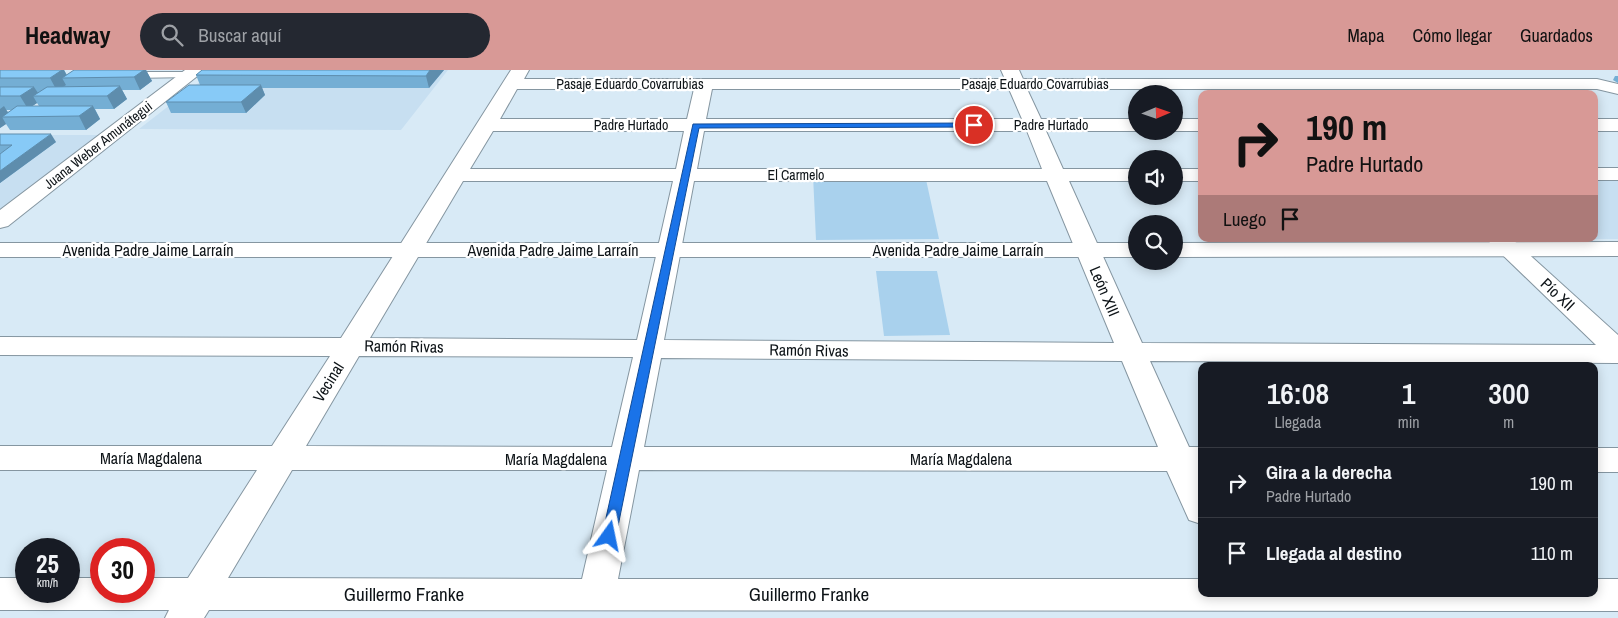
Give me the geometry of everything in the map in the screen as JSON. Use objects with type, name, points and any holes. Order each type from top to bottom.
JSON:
[{"type":"street","points":[[1260,70],[1274,84]]},
{"type":"street","points":[[1543,70],[1564,84]]},
{"type":"street","name":"Juana Weber Amunátegui","points":[[0,221],[193,72]]},
{"type":"street","name":"Pasaje Eduardo Covarrubias","points":[[516,77],[704,84],[1013,77],[1191,77],[1336,89],[1604,84],[1618,89]]},
{"type":"street","name":"Vecinal","points":[[191,606],[516,77]]},
{"type":"street","name":"León XIII","points":[[1013,77],[1132,353],[1190,459],[1198,497]]},
{"type":"street","points":[[597,594],[704,84]]},
{"type":"street","name":"Padre Hurtado","points":[[486,125],[1128,125]]},
{"type":"street","points":[[1183,125],[1198,125]]},
{"type":"street","points":[[1598,125],[1618,125]]},
{"type":"street","name":"El Carmelo","points":[[456,175],[1128,174]]},
{"type":"street","points":[[1183,174],[1198,174]]},
{"type":"street","points":[[1598,174],[1618,174]]},
{"type":"street","points":[[1183,250],[1504,244],[1618,249]]},
{"type":"street","name":"Pío XII","points":[[1504,244],[1618,350]]},
{"type":"street","name":"Avenida Padre Jaime Larraín","points":[[0,250],[1128,250]]},
{"type":"street","name":"Ramón Rivas","points":[[0,346],[351,346],[1132,353],[1618,354]]},
{"type":"street","name":"María Magdalena","points":[[0,458],[1190,459]]},
{"type":"street","points":[[1598,460],[1618,460]]},
{"type":"street","name":"Guillermo Franke","points":[[0,594],[191,606],[597,594],[1198,594]]},
{"type":"street","name":"Guillermo Franke","points":[[1598,595],[1618,595]]},
{"type":"lane","points":[[123,75],[193,72]]},
{"type":"shaded area","points":[[215,70],[448,70],[401,130],[139,129]]},
{"type":"shaded area","points":[[0,135],[99,135],[0,209]]},
{"type":"shaded area","points":[[813,175],[925,175],[939,239],[816,240]]},
{"type":"shaded area","points":[[1598,180],[1618,180],[1618,239],[1598,239]]},
{"type":"shaded area","points":[[876,271],[937,271],[950,335],[884,336]]},
{"type":"building","points":[[0,70],[62,70],[50,78],[0,78]]},
{"type":"building","points":[[74,70],[144,70],[134,77],[62,78]]},
{"type":"building","points":[[202,70],[430,70],[426,76],[196,75]]},
{"type":"building","points":[[189,85],[261,85],[241,102],[166,102]]},
{"type":"building","points":[[120,86],[107,96],[33,96],[47,87]]},
{"type":"building","points":[[0,87],[34,87],[20,96],[0,96]]},
{"type":"building","points":[[17,106],[93,106],[79,116],[2,117]]},
{"type":"building","points":[[0,134],[51,134],[0,171],[0,154],[12,145],[0,145]]},
{"type":"route","points":[[609,536],[696,125],[974,125]]}]
